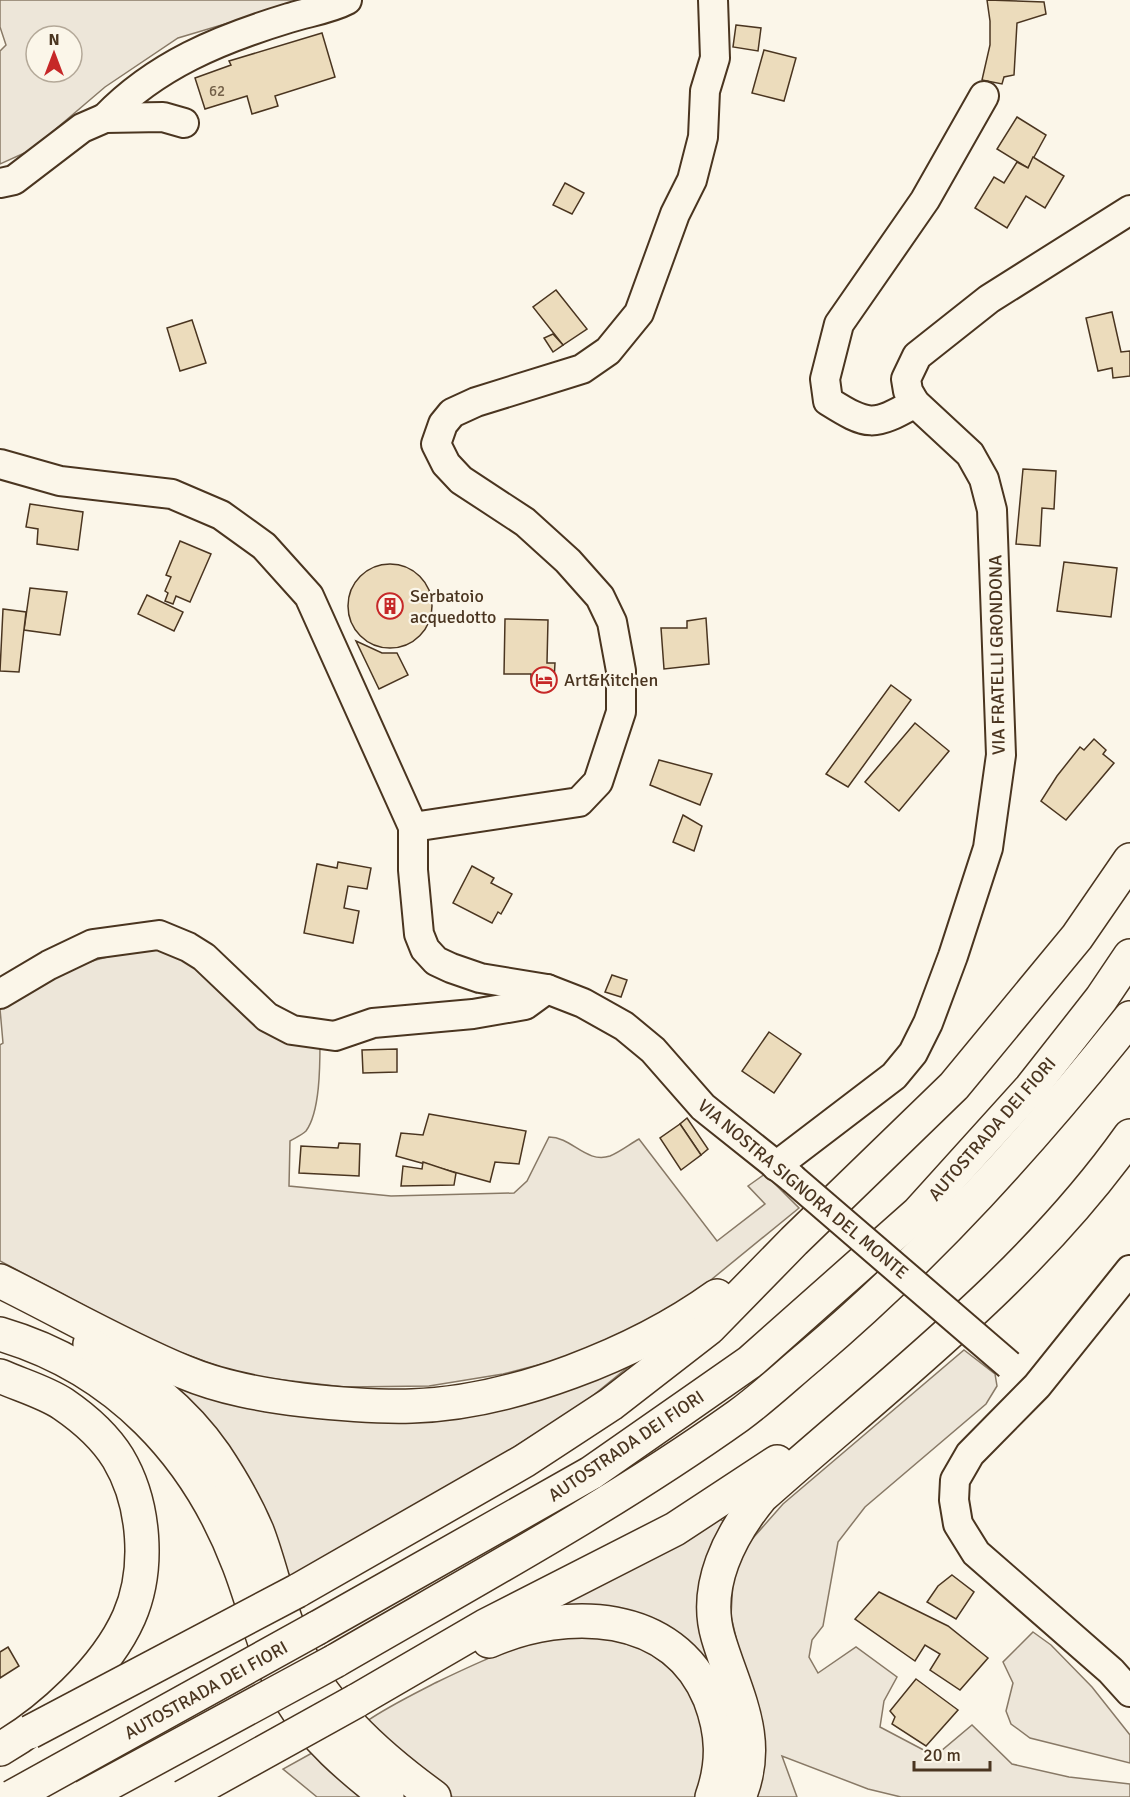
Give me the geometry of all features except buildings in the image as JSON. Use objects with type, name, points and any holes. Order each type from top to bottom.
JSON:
[{"type":"highway","points":[[0,1749],[297,1591],[524,1461],[612,1404],[709,1328],[794,1241],[954,1086],[1077,937],[1130,860]]},
{"type":"highway","name":"AUTOSTRADA DEI FIORI","points":[[12,1797],[591,1473],[750,1362],[918,1213],[1032,1088],[1101,999],[1130,956]]},
{"type":"highway","name":"AUTOSTRADA DEI FIORI","points":[[84,1797],[335,1661],[596,1510],[740,1414],[862,1312],[942,1236],[1057,1109],[1130,1018]]},
{"type":"highway","points":[[739,1797],[744,1785],[749,1747],[743,1705],[717,1636],[715,1611],[717,1580],[727,1549],[742,1521],[761,1497],[870,1400],[949,1335],[1000,1288],[1062,1222],[1130,1136]]},
{"type":"highway","points":[[0,1281],[195,1376],[258,1394],[326,1402],[413,1406],[515,1389],[612,1356],[687,1318],[794,1241]]},
{"type":"highway","points":[[0,1286],[118,1363],[163,1397],[192,1426],[215,1455],[257,1531],[291,1635],[318,1685],[357,1734],[434,1797]]},
{"type":"highway","points":[[0,1334],[25,1341],[71,1361],[142,1414],[181,1456],[213,1505],[226,1531],[273,1664],[290,1698],[330,1747],[387,1797]]},
{"type":"highway","points":[[0,1376],[62,1403],[95,1431],[118,1458],[132,1490],[140,1524],[142,1559],[129,1617],[107,1652],[80,1685],[30,1732]]},
{"type":"highway","points":[[183,1797],[485,1626],[675,1529],[870,1400]]},
{"type":"highway","points":[[356,1701],[507,1634],[559,1621],[594,1620],[629,1627],[662,1640],[684,1659],[705,1686],[718,1718],[722,1747],[718,1778],[711,1797]]},
{"type":"street","points":[[105,118],[129,93],[191,55],[278,22],[347,0]]},
{"type":"street","points":[[413,827],[579,802],[598,782],[621,712],[621,671],[612,622],[600,597],[568,561],[525,522],[461,480],[446,464],[436,444],[443,424],[452,413],[476,402],[582,369],[608,351],[639,313],[675,214],[692,180],[703,137],[705,91],[715,58],[712,0]]},
{"type":"street","points":[[984,96],[925,200],[839,324],[825,379],[828,401],[860,421],[889,418],[915,403],[908,391],[906,379],[917,356],[989,299],[1130,210]]},
{"type":"street","points":[[0,183],[14,180],[82,128],[105,118],[163,117],[184,123]]},
{"type":"street","name":"VIA FRATELLI GRONDONA","points":[[785,1173],[894,1076],[913,1053],[928,1023],[949,967],[988,848],[1001,755],[992,510],[984,479],[970,454],[915,403]]},
{"type":"street","name":"VIA NOSTRA SIGNORA DEL MONTE","points":[[0,464],[60,481],[172,494],[221,515],[264,546],[309,596],[413,827],[413,870],[419,934],[425,949],[436,961],[451,969],[480,978],[546,989],[583,1003],[624,1026],[653,1050],[703,1107],[785,1173],[1009,1365],[1037,1386]]},
{"type":"street","points":[[0,994],[49,965],[93,944],[159,935],[188,947],[204,957],[267,1017],[292,1030],[335,1036],[346,1030],[373,1023],[473,1014],[525,1005],[546,989]]},
{"type":"street","points":[[1130,1270],[1037,1386],[970,1454],[955,1480],[954,1500],[958,1524],[976,1553],[1111,1671],[1130,1692]]},
{"type":"shaded area","points":[[0,0],[305,0],[178,38],[105,87],[31,150],[0,164],[0,51],[6,45],[0,27]]},
{"type":"shaded area","points":[[162,947],[320,1042],[317,1101],[311,1123],[306,1131],[290,1141],[289,1186],[391,1196],[514,1193],[527,1181],[549,1137],[565,1141],[586,1154],[601,1157],[610,1156],[639,1139],[717,1241],[765,1204],[748,1186],[765,1174],[799,1208],[690,1297],[603,1348],[503,1374],[429,1386],[344,1387],[242,1375],[155,1343],[0,1261],[0,1045],[3,1043],[0,1009],[39,985],[76,967],[116,954]]},
{"type":"shaded area","points":[[964,1350],[995,1374],[997,1386],[986,1404],[865,1507],[838,1542],[823,1626],[812,1640],[809,1657],[818,1673],[856,1647],[897,1677],[884,1701],[880,1727],[935,1756],[972,1725],[1012,1764],[1069,1777],[1130,1784],[1130,1797],[901,1797],[868,1789],[782,1756],[797,1797],[753,1797],[741,1659],[731,1616],[733,1581],[745,1547],[783,1504]]},
{"type":"shaded area","points":[[633,1363],[580,1406],[474,1472],[290,1577],[265,1513],[237,1459],[172,1382],[297,1414]]},
{"type":"shaded area","points":[[719,1518],[724,1522],[715,1668],[560,1610],[557,1602]]},
{"type":"shaded area","points":[[1033,1632],[1051,1645],[1092,1687],[1130,1735],[1130,1763],[1030,1738],[1011,1724],[1006,1711],[1013,1683],[1003,1662]]},
{"type":"shaded area","points":[[568,1634],[614,1640],[645,1650],[667,1666],[684,1684],[699,1707],[708,1766],[697,1797],[453,1797],[411,1764],[367,1721],[409,1696],[484,1660],[533,1642]]},
{"type":"shaded area","points":[[312,1753],[365,1797],[317,1797],[283,1769]]},
{"type":"place","name":"Serbatoio acquedotto","points":[[390,606]]},
{"type":"place","name":"Art&Kitchen","points":[[544,680]]}]
